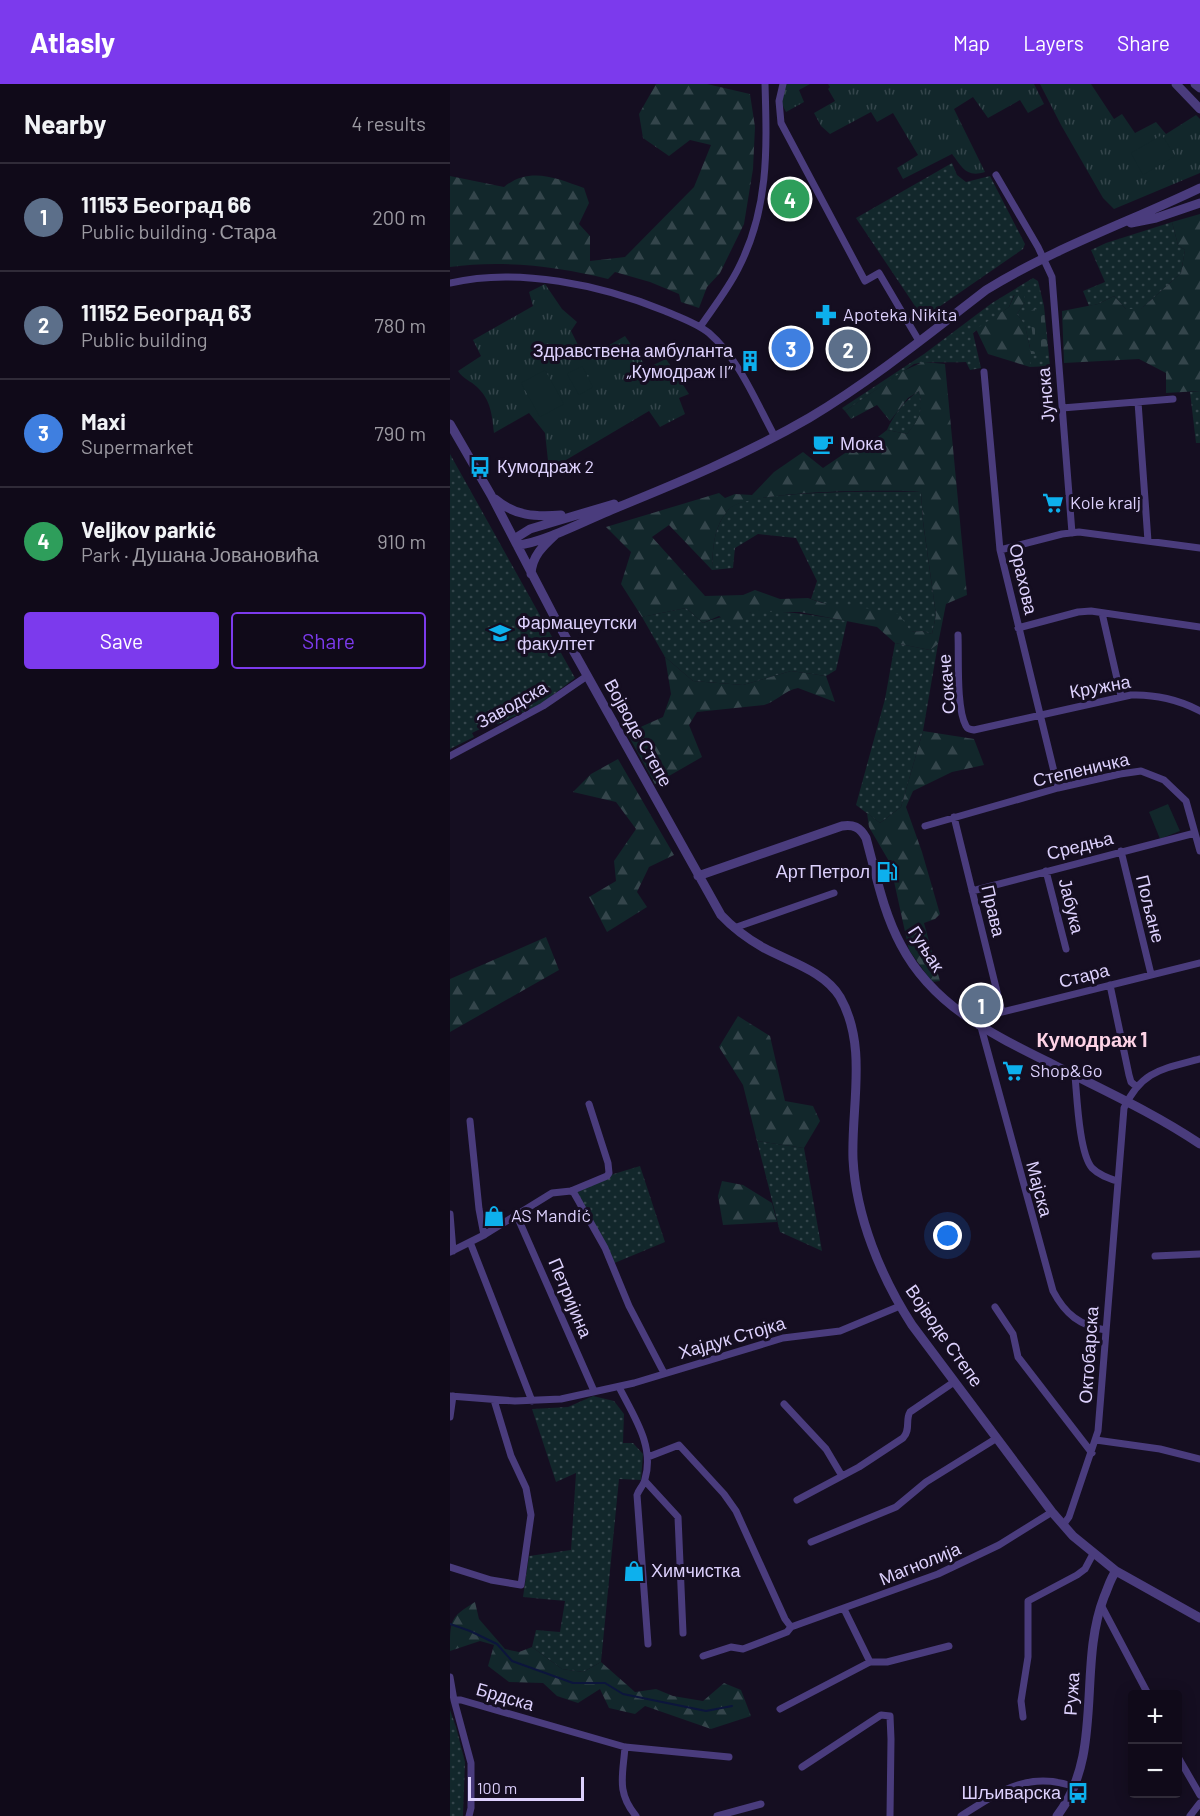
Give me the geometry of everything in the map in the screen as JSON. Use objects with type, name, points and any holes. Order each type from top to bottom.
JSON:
[{"type":"street","points":[[700,327],[737,271],[752,238],[760,208],[766,161],[765,84]]},
{"type":"street","points":[[783,84],[779,95],[780,119],[831,220],[865,281],[879,273],[919,341]]},
{"type":"street","points":[[1176,84],[1200,108]]},
{"type":"street","points":[[1195,84],[1200,88]]},
{"type":"street","name":"Јунска","points":[[996,175],[1043,258],[1053,282],[1072,533]]},
{"type":"street","points":[[515,542],[558,532],[705,471],[775,437],[852,389],[986,290],[1043,258],[1200,188]]},
{"type":"street","points":[[1114,227],[1156,218],[1200,203]]},
{"type":"street","points":[[450,283],[470,279],[499,278],[575,284],[650,305],[700,327],[715,339],[729,356],[775,437]]},
{"type":"street","name":"Орахова","points":[[984,372],[1000,550],[1058,788]]},
{"type":"street","points":[[1062,408],[1173,399]]},
{"type":"street","points":[[1138,402],[1148,541]]},
{"type":"street","name":"Војводе Степе","points":[[450,424],[491,495],[587,676],[721,915],[734,928],[764,948],[824,979],[836,992],[845,1009],[854,1038],[856,1054],[853,1140],[855,1180],[864,1220],[900,1306],[954,1382],[1063,1525],[1093,1554],[1116,1571],[1200,1618]]},
{"type":"street","points":[[515,542],[530,529],[656,492]]},
{"type":"street","points":[[491,495],[509,509],[527,515],[578,514]]},
{"type":"street","points":[[531,574],[531,565],[536,555],[558,532]]},
{"type":"street","points":[[1000,550],[1072,533],[1200,548]]},
{"type":"street","points":[[1018,628],[1078,612],[1091,611],[1200,627]]},
{"type":"street","points":[[1102,613],[1121,696]]},
{"type":"street","name":"Сокаче","points":[[958,635],[960,703],[967,727],[974,730],[1040,715]]},
{"type":"street","name":"Заводска","points":[[450,756],[543,706],[587,676]]},
{"type":"street","name":"Кружна","points":[[1040,715],[1121,696],[1152,696],[1185,704],[1200,711]]},
{"type":"street","name":"Степеничка","points":[[925,826],[1058,788],[1127,772],[1149,773],[1164,780],[1182,796],[1189,809],[1200,851]]},
{"type":"street","name":"Права","points":[[954,817],[1002,1012]]},
{"type":"street","name":"Гуњак","points":[[698,876],[818,834],[854,826],[861,830],[866,838],[890,922],[906,954],[939,996],[981,1027],[1128,1101],[1200,1143]]},
{"type":"street","name":"Средња","points":[[972,891],[1195,833]]},
{"type":"street","name":"Пољане","points":[[1121,851],[1151,974]]},
{"type":"street","name":"Јабука","points":[[1046,871],[1066,949]]},
{"type":"street","points":[[734,928],[834,893]]},
{"type":"street","name":"Стара","points":[[981,1027],[986,1018],[1002,1012],[1200,963]]},
{"type":"street","points":[[1110,985],[1131,1083],[1137,1087]]},
{"type":"street","name":"Мајска","points":[[981,1027],[1053,1291],[1059,1304],[1070,1316],[1092,1328],[1106,1330]]},
{"type":"street","points":[[1128,1101],[1145,1078],[1158,1071],[1200,1059]]},
{"type":"street","points":[[1075,1076],[1079,1124],[1086,1158],[1101,1174],[1117,1181]]},
{"type":"street","name":"Октобарска","points":[[1063,1525],[1069,1516],[1096,1440],[1117,1181],[1124,1111],[1128,1101]]},
{"type":"street","points":[[450,1215],[451,1251],[484,1235],[552,1193],[571,1191],[607,1176],[608,1163],[589,1104]]},
{"type":"street","points":[[470,1121],[484,1235]]},
{"type":"street","name":"Хајдук Стојка","points":[[571,1191],[605,1248],[629,1306],[664,1373],[783,1338],[840,1331],[900,1306]]},
{"type":"street","name":"Петријина","points":[[517,1216],[594,1391]]},
{"type":"street","points":[[470,1242],[532,1401]]},
{"type":"street","points":[[1155,1256],[1200,1254]]},
{"type":"street","points":[[995,1307],[1013,1334],[1018,1357],[1092,1453]]},
{"type":"street","points":[[450,1417],[451,1396],[494,1400],[561,1399],[619,1387],[664,1373]]},
{"type":"street","points":[[797,1500],[842,1476],[903,1438],[907,1432],[907,1418],[910,1412],[954,1382]]},
{"type":"street","points":[[619,1387],[643,1437],[648,1457],[645,1481],[637,1495],[648,1644]]},
{"type":"street","points":[[450,1567],[496,1581],[521,1585],[531,1515],[526,1488],[511,1456],[494,1400]]},
{"type":"street","points":[[784,1404],[826,1449],[842,1476]]},
{"type":"street","points":[[811,1542],[896,1507],[926,1482],[997,1438]]},
{"type":"street","points":[[1096,1440],[1160,1449],[1200,1459]]},
{"type":"street","points":[[648,1457],[674,1446],[681,1446],[732,1506],[785,1620],[791,1626]]},
{"type":"street","points":[[645,1481],[678,1517],[683,1633]]},
{"type":"street","name":"Магнолија","points":[[703,1656],[731,1647],[740,1650],[787,1632],[791,1626],[929,1578],[1014,1537],[1052,1512]]},
{"type":"street","points":[[1023,1717],[1021,1701],[1028,1657],[1028,1601],[1077,1575],[1084,1569],[1093,1554]]},
{"type":"street","name":"Ружа","points":[[1057,1816],[1075,1787],[1084,1753],[1093,1635],[1101,1605],[1116,1571]]},
{"type":"street","points":[[1101,1605],[1145,1690]]},
{"type":"street","points":[[844,1608],[870,1662]]},
{"type":"street","points":[[780,1708],[870,1662],[887,1662],[949,1646]]},
{"type":"street","points":[[450,1677],[454,1700]]},
{"type":"street","name":"Брдска","points":[[471,1815],[471,1763],[454,1700],[461,1700],[625,1747],[729,1757]]},
{"type":"street","points":[[802,1767],[881,1715],[890,1716],[890,1816]]},
{"type":"street","points":[[625,1747],[622,1792],[636,1816]]},
{"type":"street","points":[[1182,1764],[1200,1795]]},
{"type":"street","points":[[961,1816],[995,1795],[1028,1781],[1048,1781],[1075,1787]]},
{"type":"street","points":[[1190,1816],[1200,1803]]},
{"type":"street","points":[[717,1816],[761,1804]]},
{"type":"green space","points":[[656,84],[707,84],[750,94],[755,127],[753,169],[744,224],[720,273],[707,287],[699,308],[681,302],[679,294],[650,282],[615,272],[608,279],[569,271],[509,264],[450,267],[450,176],[504,187],[523,177],[533,175],[553,178],[584,188],[589,203],[579,224],[590,236],[590,261],[625,257],[694,187],[711,145],[690,140],[669,156],[643,138],[639,114]]},
{"type":"green space","points":[[786,84],[810,84],[799,90],[804,102],[786,112],[781,102]]},
{"type":"green space","points":[[828,84],[1034,84],[1044,104],[1028,113],[1020,100],[988,118],[973,97],[954,109],[985,172],[973,174],[965,170],[952,154],[903,179],[897,168],[918,155],[893,113],[877,122],[871,112],[830,134],[821,126],[814,113],[835,101],[828,89],[830,87]]},
{"type":"green space","points":[[1040,84],[1091,84],[1114,119],[1122,114],[1135,133],[1156,122],[1166,134],[1196,115],[1200,119],[1200,173],[1114,209],[1103,198]]},
{"type":"green space","points":[[1162,135],[1175,156],[1143,175],[1131,153]]},
{"type":"green space","points":[[952,163],[957,175],[966,182],[990,176],[1025,244],[1023,249],[923,318],[856,218]]},
{"type":"green space","points":[[788,182],[792,190],[798,188],[804,198],[800,200],[804,208],[789,215],[774,191]]},
{"type":"green space","points":[[1200,214],[1200,391],[1166,393],[1166,373],[1139,359],[1064,363],[1062,311],[1098,304],[1114,296],[1126,309],[1141,309],[1181,273],[1185,250],[1178,245],[1172,222]]},
{"type":"green space","points":[[1172,222],[1178,245],[1185,250],[1181,273],[1141,309],[1126,309],[1114,296],[1089,306],[1083,291],[1105,282],[1091,250]]},
{"type":"green space","points":[[1033,278],[1038,281],[1044,306],[1050,366],[1030,367],[1030,348],[1025,326],[1017,314],[1025,302],[1014,295],[1009,307],[973,333],[981,368],[970,370],[966,362],[914,364],[845,411],[842,408],[924,354],[992,303]]},
{"type":"green space","points":[[545,284],[562,309],[577,322],[571,331],[585,359],[625,336],[647,368],[666,359],[689,394],[679,398],[685,414],[660,427],[649,411],[549,470],[545,433],[529,413],[494,433],[485,397],[458,371],[481,356],[473,340],[533,306],[529,292]]},
{"type":"green space","points":[[1016,292],[1022,292],[1024,295],[1025,302],[1017,314],[1025,325],[1030,348],[1030,367],[988,354],[976,329],[1009,307]]},
{"type":"green space","points":[[1034,309],[1044,311],[1048,353],[1031,354],[1030,341],[1033,339],[1031,322],[1026,314]]},
{"type":"green space","points":[[923,362],[945,364],[967,595],[946,604],[938,644],[930,650],[895,643],[877,627],[800,612],[750,612],[736,627],[719,616],[703,623],[686,608],[642,617],[621,584],[631,552],[606,527],[719,493],[725,498],[735,494],[752,495],[774,472],[803,452],[823,468],[848,451],[861,450],[887,430],[907,434],[919,414],[921,404],[919,391],[908,398],[890,421],[877,405],[851,419],[845,411],[903,371]],"holes":[[[821,492],[921,492],[936,615],[932,634],[922,631],[911,632],[899,614],[822,603],[808,598],[780,599],[755,590],[743,595],[705,596],[652,537],[669,525],[712,570],[715,538],[720,523],[729,509],[741,503],[790,494]]]},
{"type":"green space","points":[[582,366],[593,387],[579,395],[567,374]]},
{"type":"green space","points":[[545,370],[564,404],[540,417],[521,383]]},
{"type":"green space","points":[[919,391],[920,414],[907,434],[887,430],[900,408]]},
{"type":"green space","points":[[1200,391],[1200,443],[1196,443],[1190,392]]},
{"type":"green space","name":"Фармацеутски факултет","points":[[450,454],[575,678],[541,704],[498,724],[494,722],[472,733],[474,737],[450,749]]},
{"type":"green space","points":[[921,492],[936,615],[932,634],[922,631],[911,632],[811,599],[817,581],[796,538],[758,534],[735,548],[733,568],[712,570],[715,538],[720,523],[729,509],[741,503],[762,498],[820,493]]},
{"type":"green space","points":[[686,608],[703,623],[738,613],[756,612],[792,613],[847,621],[836,670],[826,676],[791,671],[743,685],[693,681],[665,657],[642,617]]},
{"type":"green space","points":[[895,643],[930,650],[938,644],[923,731],[901,807],[880,823],[856,805],[885,699]]},
{"type":"green space","points":[[665,657],[693,681],[743,685],[791,671],[826,676],[835,702],[798,688],[764,705],[697,712],[689,725],[702,757],[655,784],[627,733],[663,717],[671,694]]},
{"type":"green space","points":[[923,731],[974,739],[984,765],[952,772],[913,791],[906,807],[940,914],[935,919],[924,923],[940,981],[932,982],[909,950],[890,863],[869,827],[867,813],[880,823],[901,807]]},
{"type":"green space","points":[[618,759],[674,855],[649,867],[637,892],[647,907],[607,932],[589,897],[616,881],[614,861],[636,829],[616,802],[573,792],[591,774]]},
{"type":"green space","points":[[1168,804],[1180,831],[1160,839],[1149,812]]},
{"type":"green space","points":[[546,937],[559,970],[450,1032],[450,979]]},
{"type":"green space","points":[[738,1016],[770,1036],[785,1101],[813,1106],[820,1121],[804,1148],[757,1141],[743,1085],[719,1047]]},
{"type":"green space","points":[[757,1141],[804,1148],[822,1251],[780,1232]]},
{"type":"green space","points":[[640,1166],[665,1242],[612,1264],[574,1193],[607,1176]]},
{"type":"green space","points":[[722,1181],[743,1185],[772,1203],[777,1222],[723,1225],[718,1196]]},
{"type":"green space","points":[[593,1396],[614,1401],[624,1414],[623,1443],[633,1443],[643,1454],[641,1480],[619,1479],[601,1662],[583,1672],[562,1669],[532,1647],[536,1630],[560,1632],[565,1601],[523,1597],[529,1556],[571,1550],[576,1473],[556,1482],[532,1409],[568,1407]]},
{"type":"green space","points":[[475,1602],[479,1619],[505,1649],[519,1652],[532,1647],[562,1669],[583,1672],[601,1662],[635,1692],[656,1689],[673,1696],[703,1701],[724,1683],[741,1690],[751,1716],[711,1729],[645,1706],[635,1714],[609,1708],[600,1689],[578,1703],[557,1696],[543,1683],[509,1682],[488,1666],[494,1645],[480,1641],[450,1651],[450,1632],[453,1621],[456,1616]]},
{"type":"green space","points":[[450,1710],[465,1762],[463,1816],[450,1816]]},
{"type":"waterway","points":[[450,1624],[497,1644],[512,1661],[573,1683],[605,1683],[623,1694],[706,1711],[732,1706]]},
{"type":"place","name":"Veljkov parkić","points":[[790,199]]},
{"type":"place","name":"Apoteka Nikita","points":[[826,315]]},
{"type":"place","name":"Maxi","points":[[791,348]]},
{"type":"place","name":"11152 Београд 63","points":[[848,349]]},
{"type":"place","name":"Здравствена амбуланта „Кумодраж II”","points":[[750,361]]},
{"type":"place","name":"Мока","points":[[823,444]]},
{"type":"place","name":"Кумодраж 2","points":[[480,467]]},
{"type":"place","name":"Kole kralj","points":[[1053,503]]},
{"type":"place","name":"Фармацеутски факултет","points":[[500,633]]},
{"type":"place","name":"Арт Петрол","points":[[887,872]]},
{"type":"place","name":"11153 Београд 66","points":[[981,1005]]},
{"type":"place","name":"Shop&Go","points":[[1013,1071]]},
{"type":"place","name":"AS Mandić","points":[[494,1216]]},
{"type":"place","name":"Химчистка","points":[[634,1571]]},
{"type":"place","name":"Шљиварска","points":[[1078,1793]]},
{"type":"district","name":"Кумодраж 1","points":[[1092,1040]]}]
